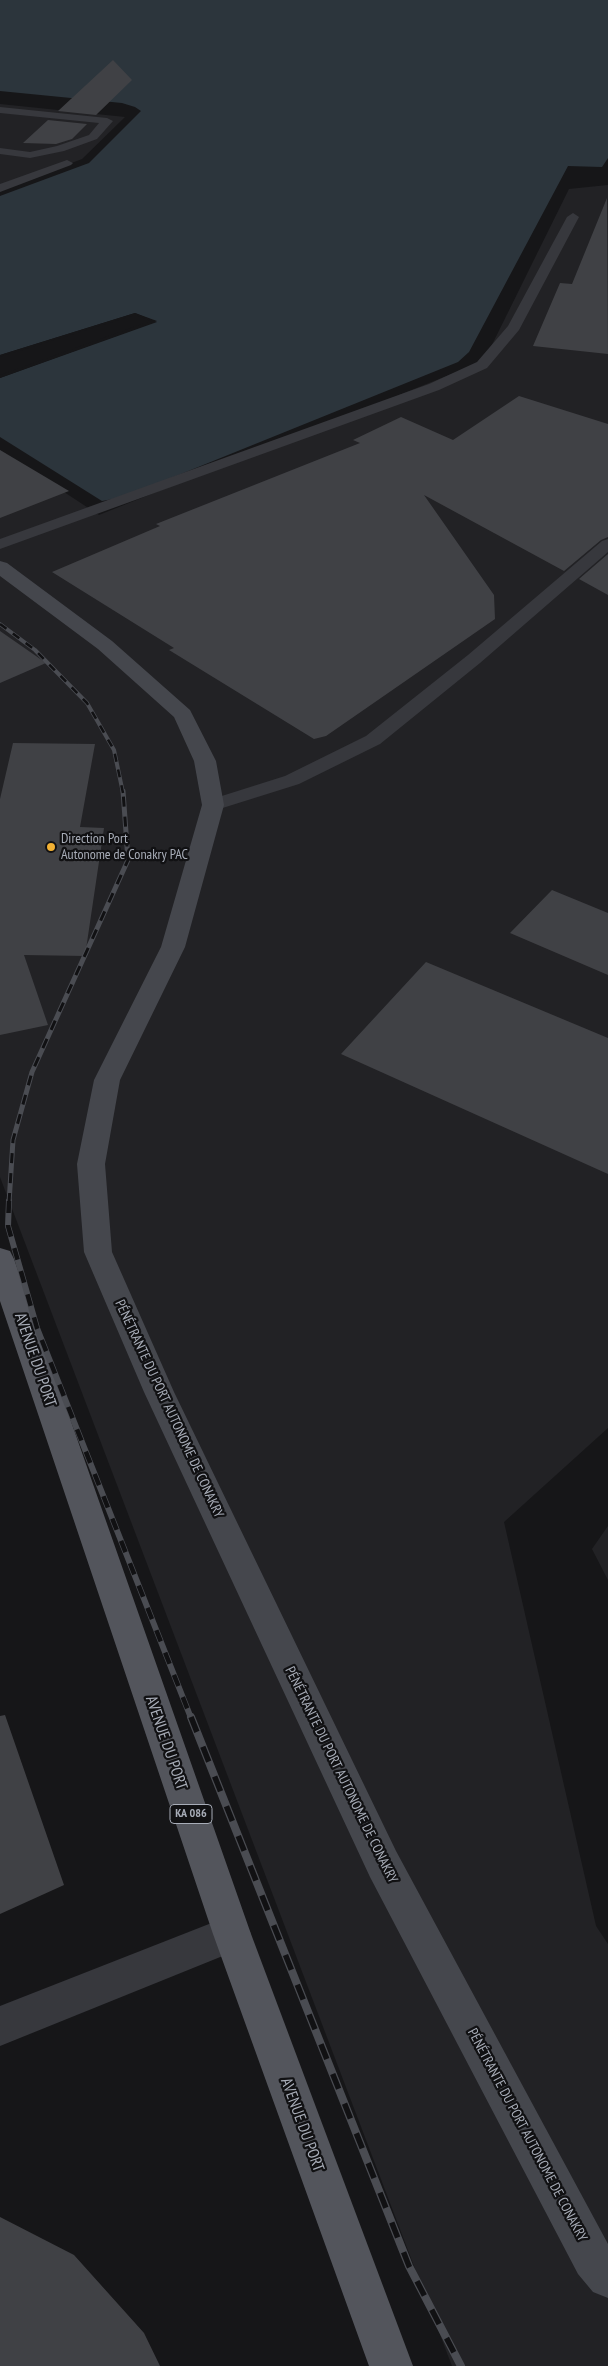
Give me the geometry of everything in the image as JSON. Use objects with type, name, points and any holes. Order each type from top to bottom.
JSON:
[{"type":"main road","name":"AVENUE DU PORT","points":[[0,1259],[232,1934],[391,2366]]},
{"type":"street","name":"PÉNÉTRANTE DU PORT AUTONOME DE CONAKRY","points":[[0,567],[105,645],[183,714],[205,761],[213,805],[173,946],[107,1080],[91,1164],[98,1252],[159,1392],[382,1864],[593,2259],[608,2277]]},
{"type":"street","points":[[0,2026],[232,1934]]},
{"type":"lane","points":[[0,110],[107,121],[93,138],[60,149],[30,154],[0,151]]},
{"type":"lane","points":[[16,182],[19,165],[30,154]]},
{"type":"lane","points":[[0,188],[67,163]]},
{"type":"lane","points":[[0,544],[434,387],[482,365],[514,327],[573,217]]},
{"type":"lane","points":[[213,805],[292,780],[373,740],[474,659],[608,544]]},
{"type":"shaded area","points":[[0,0],[608,0],[608,158],[602,167],[568,166],[469,352],[458,362],[124,497],[102,501],[0,437],[0,378],[157,321],[135,313],[0,355],[0,196],[89,163],[141,111],[122,103],[0,91]]},
{"type":"shaded area","points":[[0,104],[125,117],[82,159],[0,190]]},
{"type":"shaded area","points":[[608,185],[608,1428],[504,1522],[596,1926],[608,1944],[608,2366],[452,2366],[0,1177],[0,450],[99,515],[484,361],[569,189]]},
{"type":"shaded area","points":[[608,1526],[608,1580],[592,1549]]},
{"type":"pier","points":[[135,313],[157,322],[0,378],[0,375],[150,321],[135,315],[0,357],[0,355]]},
{"type":"building","points":[[113,60],[132,80],[96,115],[58,111]]},
{"type":"building","points":[[48,120],[87,124],[72,139],[56,144],[23,143]]},
{"type":"building","points":[[607,198],[608,354],[533,346],[560,283],[572,284]]},
{"type":"building","points":[[519,396],[608,424],[608,537],[601,540],[564,571],[424,495],[494,595],[495,619],[326,736],[314,739],[169,650],[174,648],[52,572],[160,526],[156,524],[360,443],[353,440],[401,417],[453,440]]},
{"type":"building","points":[[0,450],[69,491],[0,518]]},
{"type":"building","points":[[608,554],[608,595],[579,579]]},
{"type":"building","points":[[0,631],[46,663],[0,683]]},
{"type":"building","name":"Direction Port Autonome de Conakry PAC","points":[[13,743],[95,744],[80,827],[104,828],[85,956],[24,955],[48,1025],[0,1035],[0,799]]},
{"type":"building","points":[[552,890],[608,913],[608,975],[510,933]]},
{"type":"building","points":[[426,962],[608,1038],[608,1174],[341,1054]]},
{"type":"building","points":[[5,1715],[64,1885],[0,1914],[0,1716]]},
{"type":"building","points":[[0,2217],[74,2255],[144,2333],[160,2366],[0,2366]]},
{"type":"railway","points":[[0,624],[35,650],[87,703],[114,750],[123,793]]},
{"type":"railway","points":[[9,1203],[13,1140],[32,1072],[128,860],[123,791]]},
{"type":"railway","points":[[9,1201],[8,1226],[37,1328],[191,1718]]},
{"type":"railway","points":[[191,1717],[409,2266],[461,2366]]},
{"type":"place","name":"Direction Port Autonome de Conakry PAC","points":[[51,847]]}]
